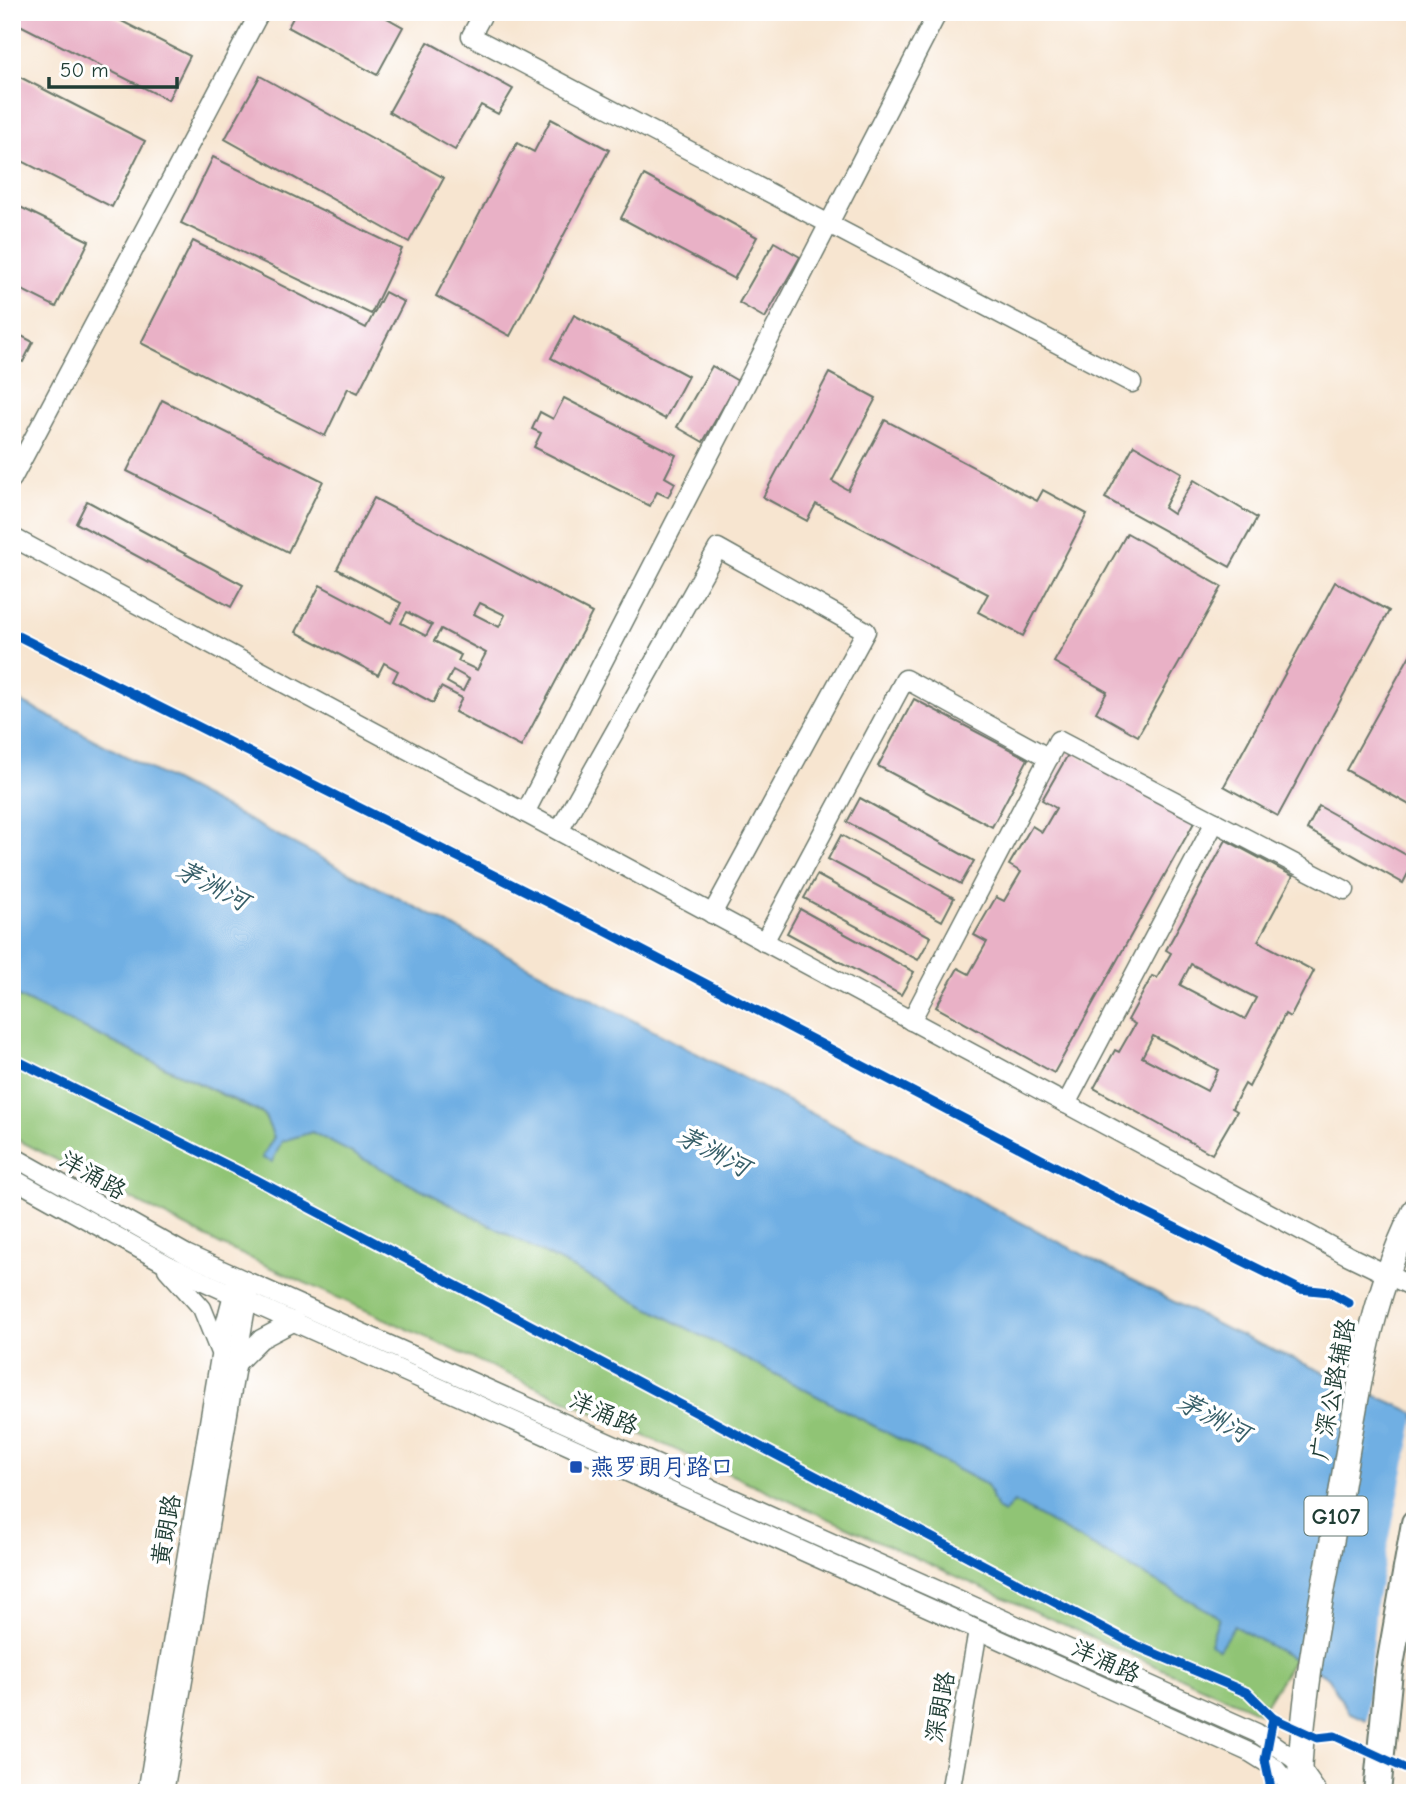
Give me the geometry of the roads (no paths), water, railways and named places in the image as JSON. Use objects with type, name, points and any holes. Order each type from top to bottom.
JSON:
[{"type":"highway","points":[[1377,1793],[1390,1671],[1415,1523]]},
{"type":"main road","name":"广深公路辅路","points":[[1298,1793],[1305,1696],[1368,1336],[1386,1275],[1415,1209]]},
{"type":"street","points":[[12,479],[260,12]]},
{"type":"street","points":[[484,12],[471,36],[1132,383]]},
{"type":"street","points":[[525,813],[938,12]]},
{"type":"street","points":[[12,537],[1066,1104],[1415,1288]]},
{"type":"street","points":[[559,831],[718,548],[866,631],[712,914]]},
{"type":"street","points":[[764,942],[905,679],[1049,758]]},
{"type":"street","points":[[911,1021],[1058,740],[1345,890]]},
{"type":"street","points":[[1066,1104],[1215,822]]},
{"type":"street","name":"洋涌路","points":[[12,1156],[295,1321],[1265,1760],[1284,1776],[1298,1793]]},
{"type":"street","name":"洋涌路","points":[[12,1178],[147,1254],[242,1288],[1257,1733],[1287,1751],[1300,1765],[1318,1793]]},
{"type":"street","points":[[147,1254],[197,1300],[228,1361],[267,1334],[295,1321]]},
{"type":"street","name":"黄朗路","points":[[147,1793],[242,1288]]},
{"type":"street","name":"黄朗路","points":[[164,1793],[228,1361]]},
{"type":"street","name":"深朗路","points":[[950,1793],[978,1629]]},
{"type":"water","name":"茅洲河","points":[[12,697],[1226,1329],[1415,1413],[1415,1742],[1348,1712],[1329,1678],[1234,1626],[1219,1649],[1210,1644],[1219,1617],[1014,1502],[1004,1513],[997,1509],[987,1485],[312,1132],[282,1141],[272,1162],[262,1158],[274,1137],[264,1114],[12,994]]},
{"type":"place","name":"燕罗朗月路口","points":[[576,1467]]}]
